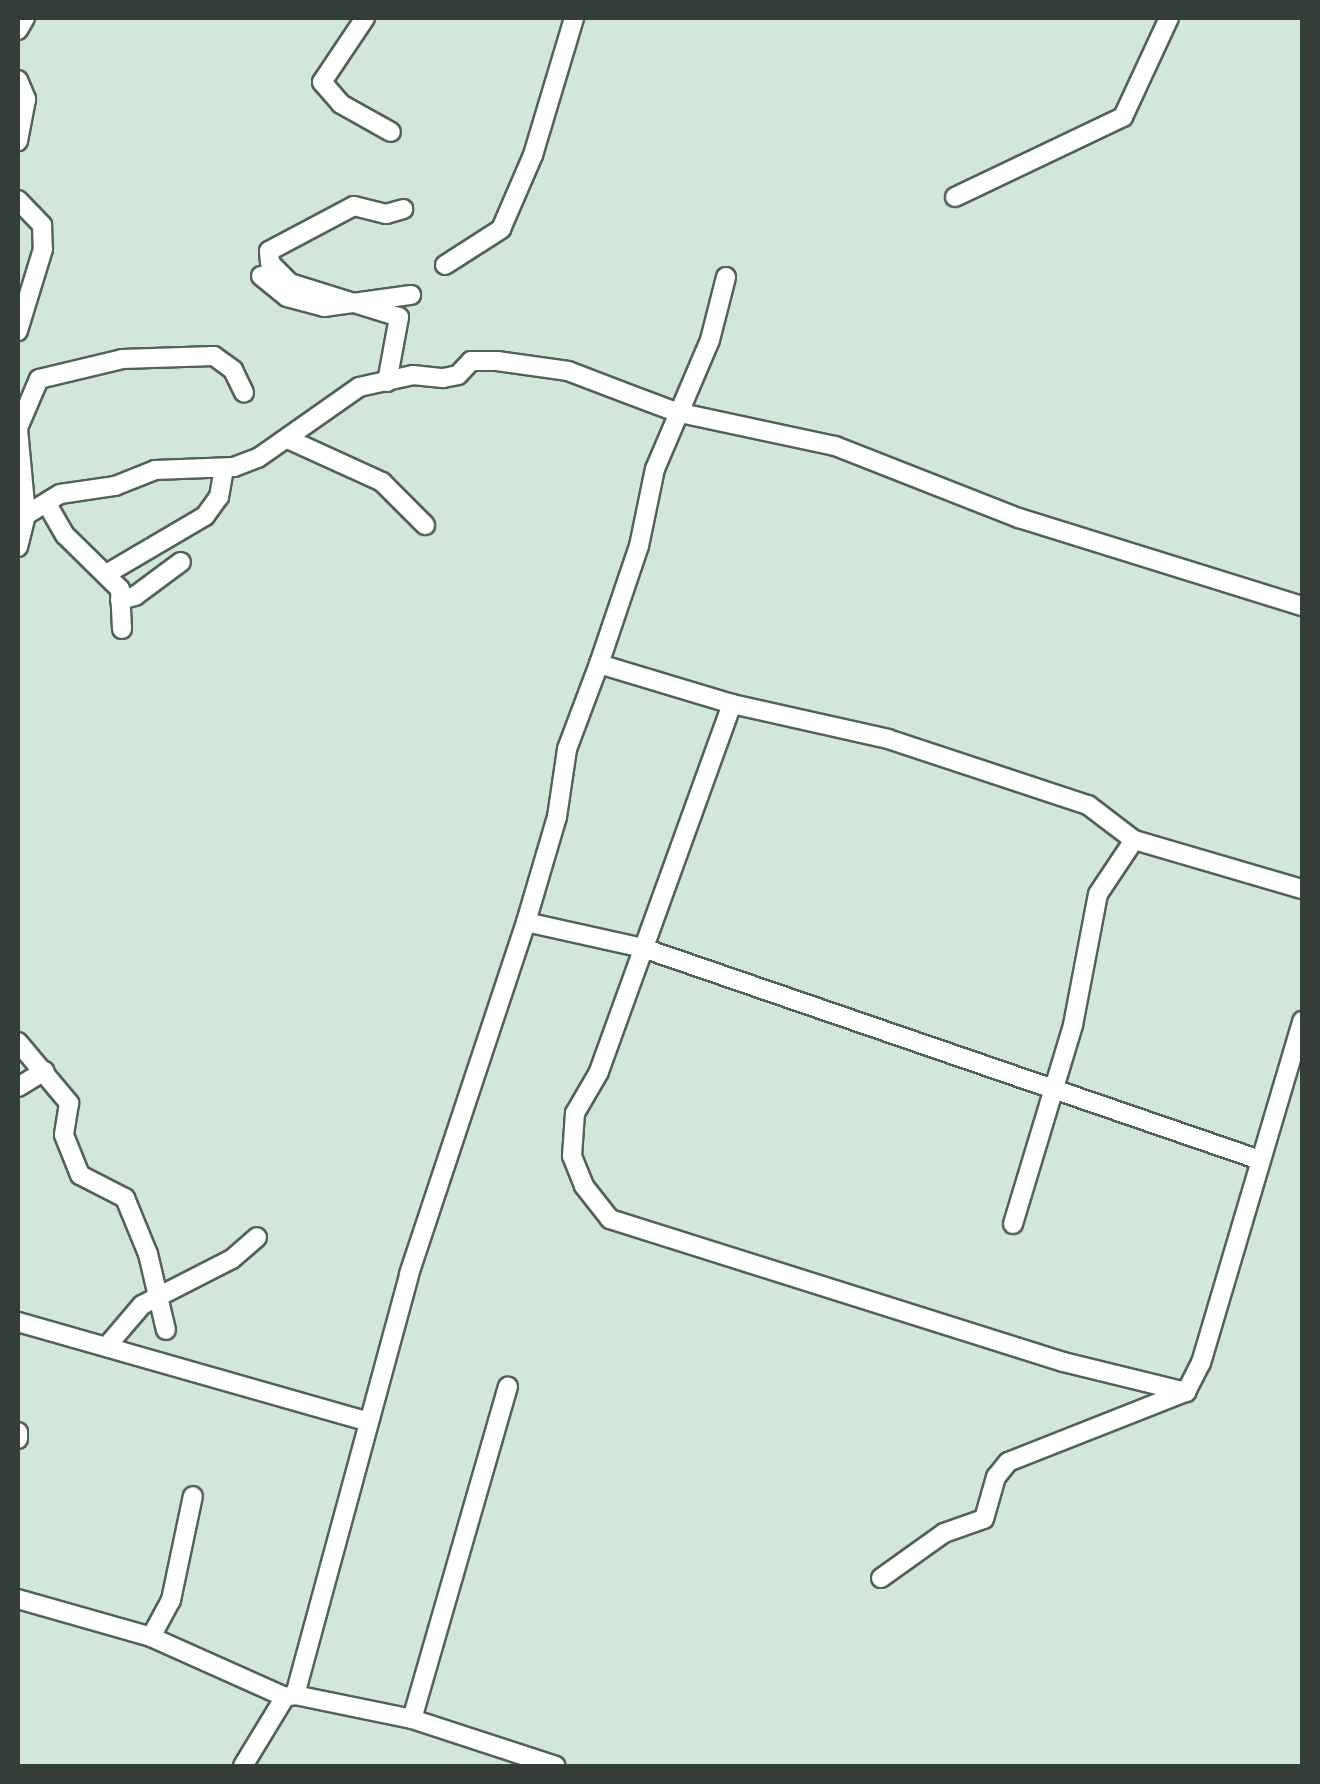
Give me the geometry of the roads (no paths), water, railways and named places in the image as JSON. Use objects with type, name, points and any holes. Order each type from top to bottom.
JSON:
[{"type":"street","points":[[18,30],[26,18]]},
{"type":"street","points":[[365,18],[322,82],[341,104],[391,132]]},
{"type":"street","points":[[444,265],[501,228],[532,155],[574,18]]},
{"type":"street","points":[[955,197],[1124,117],[1169,18]]},
{"type":"street","points":[[18,80],[26,100],[18,141]]},
{"type":"street","points":[[18,200],[42,225],[43,249],[18,331]]},
{"type":"street","points":[[403,208],[386,214],[349,208],[270,251],[270,262],[290,283],[328,292],[346,304],[411,294]]},
{"type":"street","points":[[262,276],[298,302],[373,304],[402,322],[387,382]]},
{"type":"street","points":[[244,1766],[290,1696],[366,1421],[558,817],[567,749],[598,664],[676,412],[710,340],[726,277]]},
{"type":"street","points":[[18,548],[22,518],[18,428],[39,379],[122,359],[214,356],[233,370],[244,393]]},
{"type":"street","points":[[22,518],[60,494],[115,486],[154,470],[224,468],[290,440],[359,388],[443,378],[458,375],[471,361],[497,361],[568,372],[676,412],[835,446],[1019,518],[1302,606]]},
{"type":"street","points":[[290,440],[382,482],[425,525]]},
{"type":"street","points":[[108,573],[206,516],[219,497],[224,468]]},
{"type":"street","points":[[47,504],[65,535],[108,573],[120,600],[122,629]]},
{"type":"street","points":[[120,600],[181,562]]},
{"type":"street","points":[[598,664],[732,704],[888,739],[1088,805],[1134,840],[1302,888]]},
{"type":"street","points":[[732,704],[599,1072],[575,1113],[572,1156],[584,1186],[610,1219],[1063,1362],[1186,1392]]},
{"type":"street","points":[[1012,1224],[1087,972],[1098,894],[1134,840]]},
{"type":"street","points":[[526,922],[642,948],[1260,1160]]},
{"type":"street","points":[[882,1578],[944,1532],[984,1520],[996,1477],[1008,1462],[1186,1392],[1201,1363],[1302,1021]]},
{"type":"street","points":[[18,1042],[70,1103],[64,1134],[80,1175],[125,1198],[166,1330]]},
{"type":"street","points":[[18,1086],[45,1071]]},
{"type":"street","points":[[107,1346],[142,1305],[159,1300],[257,1237]]},
{"type":"street","points":[[18,1322],[366,1421]]},
{"type":"street","points":[[412,1720],[508,1387]]},
{"type":"street","points":[[150,1637],[171,1600],[193,1496]]},
{"type":"street","points":[[18,1599],[150,1637],[290,1696],[412,1720],[556,1766]]}]
